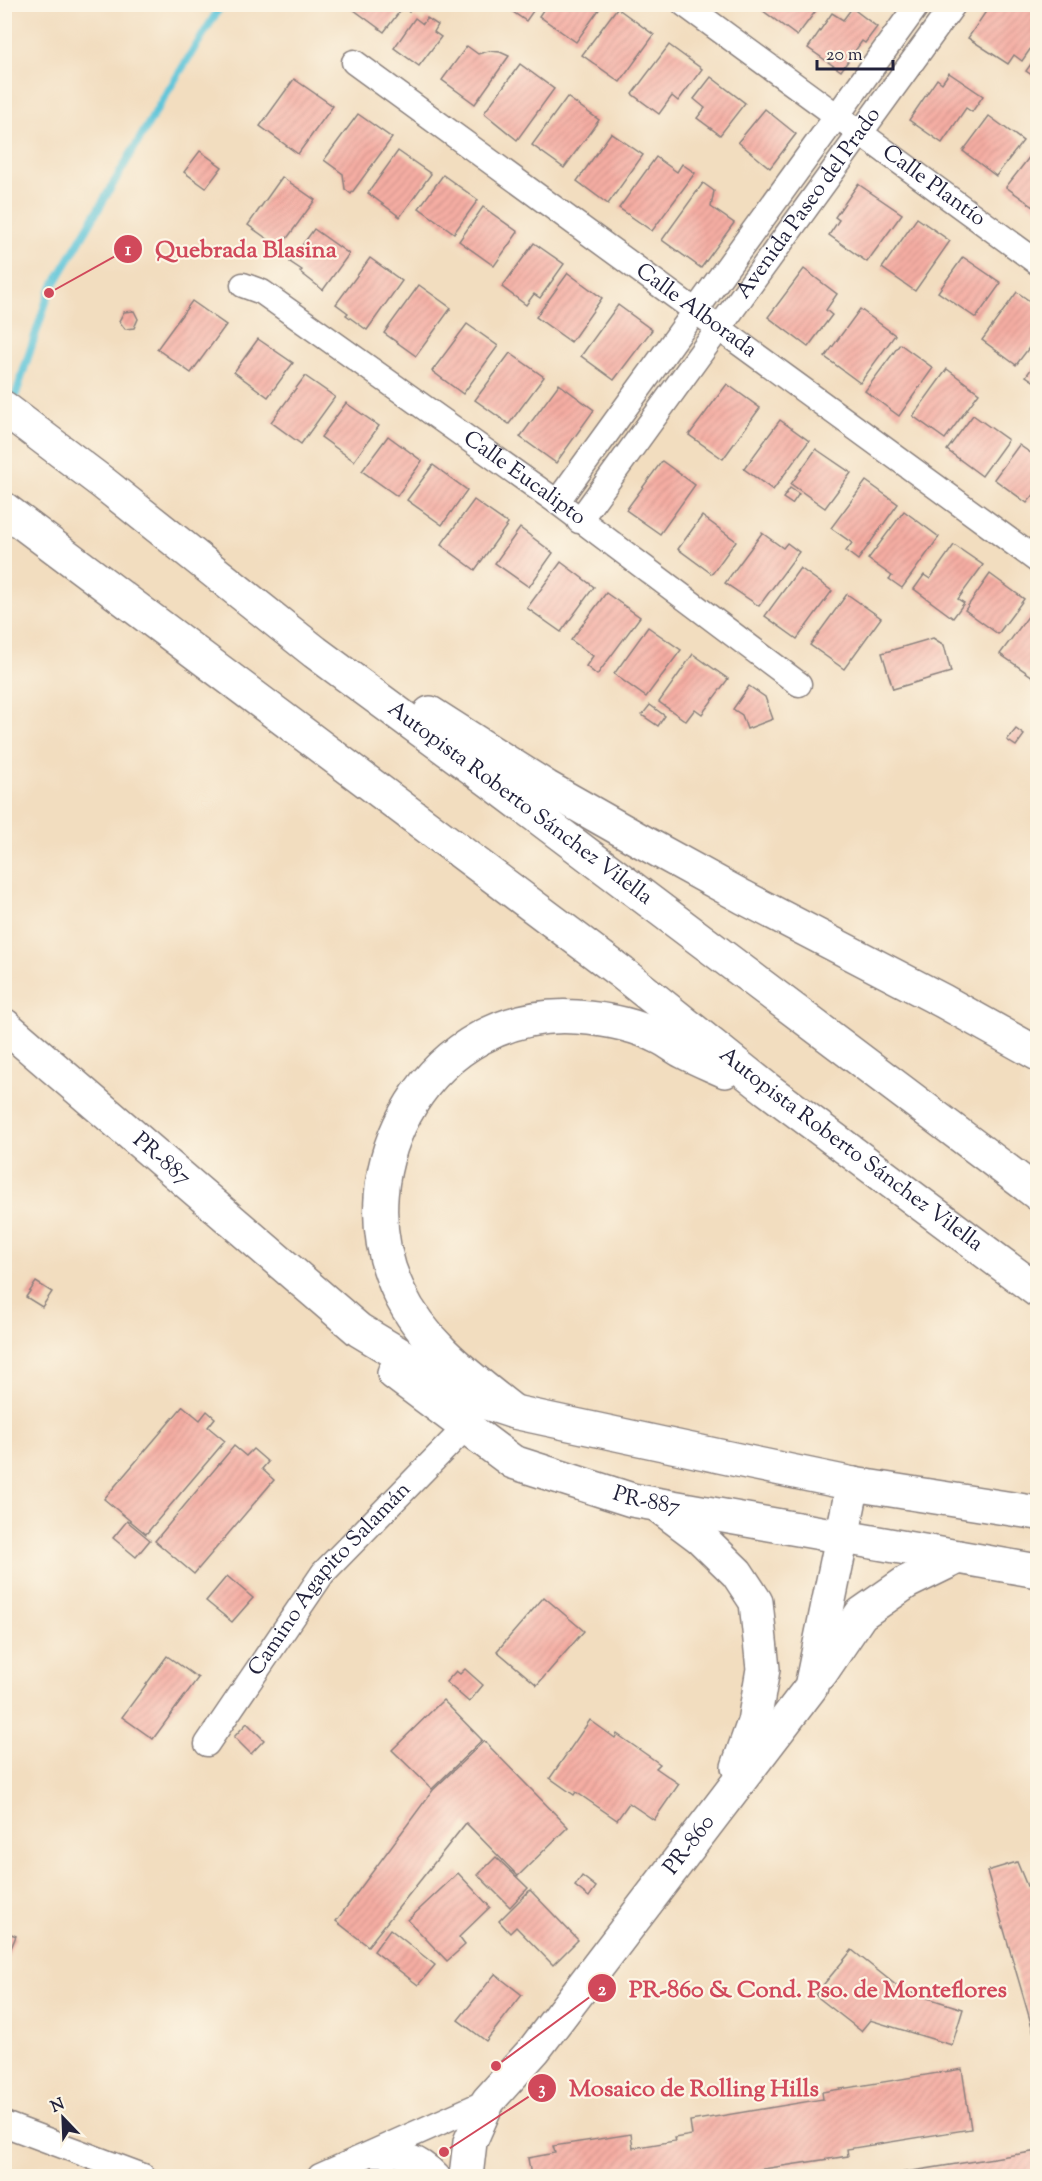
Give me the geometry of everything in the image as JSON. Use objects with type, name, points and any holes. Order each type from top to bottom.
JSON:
[{"type":"main road","name":"Autopista Roberto Sánchez Vilella","points":[[4,408],[103,483],[315,652],[1038,1194]]},
{"type":"main road","name":"Autopista Roberto Sánchez Vilella","points":[[4,508],[612,966],[767,1089],[1038,1291]]},
{"type":"main road","points":[[315,652],[439,717],[546,787],[643,842],[1038,1054]]},
{"type":"main road","points":[[514,1412],[458,1368],[429,1337],[408,1311],[388,1266],[382,1240],[381,1185],[392,1140],[418,1091],[439,1069],[464,1049],[490,1034],[514,1025],[545,1018],[577,1017],[637,1029],[661,1038],[684,1052],[767,1089]]},
{"type":"main road","name":"PR-887","points":[[4,1025],[359,1330],[474,1400],[514,1412],[853,1484],[1038,1513]]},
{"type":"main road","name":"PR-887","points":[[317,1295],[372,1357],[513,1462],[632,1500],[1038,1571]]},
{"type":"main road","name":"PR-860","points":[[466,2176],[470,2142],[488,2102],[534,2050],[811,1687],[853,1484]]},
{"type":"main road","points":[[656,1504],[700,1537],[737,1573],[756,1602],[763,1669],[754,1722],[727,1796]]},
{"type":"main road","points":[[811,1687],[861,1614],[907,1582],[958,1557]]},
{"type":"street","name":"Calle Plantío","points":[[684,4],[1038,263]]},
{"type":"street","name":"Avenida Paseo del Prado","points":[[557,502],[918,4]]},
{"type":"street","name":"Avenida Paseo del Prado","points":[[579,521],[954,4]]},
{"type":"street","name":"Calle Alborada","points":[[354,62],[1038,561]]},
{"type":"street","name":"Calle Eucalipto","points":[[243,285],[262,292],[557,502],[579,521],[799,684]]},
{"type":"street","name":"Camino Agapito Salamán","points":[[207,1744],[323,1573],[466,1427]]},
{"type":"street","points":[[320,2176],[488,2102]]},
{"type":"street","points":[[4,2124],[143,2176]]},
{"type":"street","points":[[370,2154],[405,2154],[428,2165],[438,2176]]},
{"type":"building","points":[[346,4],[414,4],[409,12],[403,7],[384,32]]},
{"type":"building","points":[[511,4],[538,4],[526,21],[513,12]]},
{"type":"building","points":[[547,4],[603,4],[576,42],[539,16]]},
{"type":"building","points":[[767,4],[821,4],[797,36],[762,10]]},
{"type":"building","points":[[991,4],[1022,4],[1038,15],[1038,38],[1022,61],[1014,55],[1008,64],[968,38]]},
{"type":"building","points":[[617,8],[654,35],[620,82],[582,55]]},
{"type":"building","points":[[852,8],[877,27],[865,43],[862,41],[841,71],[808,48],[832,13],[843,20]]},
{"type":"building","points":[[415,18],[423,24],[427,18],[438,25],[434,32],[441,37],[419,66],[394,48]]},
{"type":"building","points":[[669,45],[702,69],[678,101],[672,96],[659,114],[632,94]]},
{"type":"building","points":[[467,46],[478,54],[489,51],[509,56],[475,104],[442,80]]},
{"type":"building","points":[[1038,54],[1038,79],[1026,71]]},
{"type":"building","points":[[520,64],[554,89],[517,140],[484,113]]},
{"type":"building","points":[[949,73],[983,96],[972,112],[966,108],[942,143],[909,120],[937,79],[942,83]]},
{"type":"building","points":[[711,77],[745,103],[720,135],[697,118],[705,108],[694,99]]},
{"type":"building","points":[[294,79],[333,106],[298,154],[260,126]]},
{"type":"building","points":[[567,97],[599,120],[564,168],[532,145]]},
{"type":"building","points":[[765,109],[796,134],[770,168],[738,142]]},
{"type":"building","points":[[358,114],[392,138],[351,194],[345,189],[343,174],[324,160]]},
{"type":"building","points":[[989,116],[1023,141],[996,176],[963,151]]},
{"type":"building","points":[[611,133],[643,155],[608,204],[577,181]]},
{"type":"building","points":[[1038,146],[1038,210],[1006,187]]},
{"type":"building","points":[[200,151],[222,167],[206,188],[184,172]]},
{"type":"building","points":[[398,151],[431,174],[400,217],[368,193]]},
{"type":"building","points":[[656,157],[677,172],[682,164],[695,173],[652,231],[619,208]]},
{"type":"building","points":[[443,175],[478,200],[454,233],[419,208]]},
{"type":"building","points":[[282,177],[315,200],[280,248],[248,225]]},
{"type":"building","points":[[703,183],[714,191],[711,207],[734,223],[701,268],[662,240]]},
{"type":"building","points":[[858,184],[902,214],[867,262],[829,235],[839,220],[835,217]]},
{"type":"building","points":[[483,207],[518,232],[494,266],[459,241]]},
{"type":"building","points":[[917,218],[950,241],[915,291],[882,268]]},
{"type":"building","points":[[314,229],[349,254],[323,290],[290,262]]},
{"type":"building","points":[[534,243],[564,264],[540,298],[534,294],[526,305],[502,287]]},
{"type":"building","points":[[963,257],[1001,283],[976,318],[938,292]]},
{"type":"building","points":[[370,258],[402,281],[367,330],[346,315],[348,313],[336,304]]},
{"type":"building","points":[[804,269],[837,294],[826,310],[832,315],[808,347],[768,317]]},
{"type":"building","points":[[568,273],[602,298],[571,342],[536,317]]},
{"type":"building","points":[[419,285],[451,308],[416,356],[384,333]]},
{"type":"building","points":[[1017,292],[1038,307],[1038,336],[1016,365],[982,340]]},
{"type":"building","points":[[192,301],[226,325],[191,373],[157,349]]},
{"type":"building","points":[[618,305],[652,330],[614,380],[581,356]]},
{"type":"building","points":[[860,309],[895,335],[860,383],[825,357]]},
{"type":"building","points":[[134,311],[138,319],[134,328],[125,329],[119,321],[124,312]]},
{"type":"building","points":[[467,324],[498,346],[463,394],[432,371]]},
{"type":"building","points":[[258,339],[293,363],[268,397],[234,372]]},
{"type":"building","points":[[900,344],[933,368],[899,416],[865,391]]},
{"type":"building","points":[[510,353],[544,377],[509,424],[475,400]]},
{"type":"building","points":[[1038,360],[1038,384],[1026,376]]},
{"type":"building","points":[[947,369],[979,393],[945,439],[913,416]]},
{"type":"building","points":[[305,376],[335,397],[301,444],[271,422]]},
{"type":"building","points":[[559,384],[594,410],[556,463],[520,437]]},
{"type":"building","points":[[727,384],[760,408],[723,459],[689,435]]},
{"type":"building","points":[[346,403],[379,426],[354,461],[321,437]]},
{"type":"building","points":[[973,415],[1008,440],[982,476],[947,450]]},
{"type":"building","points":[[780,420],[809,441],[773,490],[744,469]]},
{"type":"building","points":[[388,436],[422,461],[397,496],[362,471]]},
{"type":"building","points":[[1019,445],[1038,458],[1038,490],[1027,503],[994,479]]},
{"type":"building","points":[[816,449],[851,473],[825,508],[791,484]]},
{"type":"building","points":[[662,461],[695,485],[660,534],[626,510]]},
{"type":"building","points":[[433,465],[467,490],[442,525],[407,500]]},
{"type":"building","points":[[866,481],[898,504],[858,560],[846,551],[852,543],[831,528]]},
{"type":"building","points":[[790,488],[799,494],[792,504],[783,498]]},
{"type":"building","points":[[474,500],[508,524],[475,570],[441,545]]},
{"type":"building","points":[[904,511],[939,537],[902,588],[889,579],[892,576],[868,559]]},
{"type":"building","points":[[702,516],[736,541],[712,574],[678,549]]},
{"type":"building","points":[[520,528],[553,553],[529,587],[495,563]]},
{"type":"building","points":[[762,533],[783,548],[787,543],[799,552],[759,606],[725,583]]},
{"type":"building","points":[[954,545],[983,565],[958,599],[964,603],[953,618],[914,589],[924,575],[930,579]]},
{"type":"building","points":[[561,562],[594,587],[561,632],[527,608]]},
{"type":"building","points":[[800,568],[832,591],[797,639],[765,616]]},
{"type":"building","points":[[990,574],[1024,599],[998,634],[965,610]]},
{"type":"building","points":[[606,593],[640,617],[597,675],[586,666],[593,656],[571,640]]},
{"type":"building","points":[[847,594],[881,618],[844,669],[810,645]]},
{"type":"building","points":[[1038,603],[1038,677],[1036,679],[1000,654]]},
{"type":"building","points":[[648,627],[681,650],[646,697],[614,674]]},
{"type":"building","points":[[933,638],[944,645],[951,672],[893,689],[882,653]]},
{"type":"building","points":[[693,654],[728,679],[702,714],[695,709],[686,721],[659,702]]},
{"type":"building","points":[[749,686],[765,697],[773,719],[747,729],[742,715],[733,709]]},
{"type":"building","points":[[650,705],[665,716],[658,726],[642,715]]},
{"type":"building","points":[[1016,729],[1024,735],[1016,746],[1007,740]]},
{"type":"building","points":[[36,1282],[52,1292],[42,1307],[26,1297]]},
{"type":"building","points":[[183,1406],[200,1420],[207,1411],[215,1418],[208,1427],[225,1441],[146,1534],[104,1499]]},
{"type":"building","points":[[234,1446],[246,1456],[253,1449],[268,1462],[262,1469],[274,1480],[194,1574],[155,1541]]},
{"type":"building","points":[[127,1521],[150,1540],[136,1557],[113,1538]]},
{"type":"building","points":[[227,1576],[253,1598],[232,1622],[206,1601]]},
{"type":"building","points":[[544,1597],[584,1631],[537,1685],[497,1651]]},
{"type":"building","points":[[167,1656],[198,1678],[153,1739],[122,1717]]},
{"type":"building","points":[[465,1669],[483,1685],[469,1702],[446,1682],[456,1671],[460,1674]]},
{"type":"building","points":[[443,1700],[482,1740],[432,1789],[392,1750]]},
{"type":"building","points":[[590,1720],[615,1738],[617,1734],[660,1764],[656,1768],[679,1784],[654,1820],[629,1803],[617,1820],[576,1792],[574,1795],[550,1778]]},
{"type":"building","points":[[247,1723],[264,1740],[251,1754],[234,1737]]},
{"type":"building","points":[[484,1741],[568,1827],[518,1876],[466,1823],[368,1946],[336,1921],[433,1790]]},
{"type":"building","points":[[496,1857],[528,1888],[510,1907],[478,1875]]},
{"type":"building","points":[[1017,1862],[1027,1886],[1038,1883],[1037,2044],[987,1871]]},
{"type":"building","points":[[458,1873],[490,1907],[459,1937],[465,1945],[447,1961],[408,1920]]},
{"type":"building","points":[[582,1876],[596,1887],[589,1897],[575,1886]]},
{"type":"building","points":[[530,1890],[578,1940],[553,1965],[516,1927],[510,1933],[499,1921]]},
{"type":"building","points":[[390,1929],[435,1965],[418,1985],[374,1951]]},
{"type":"building","points":[[4,1931],[16,1936],[5,1963],[4,1963]]},
{"type":"building","points":[[852,1950],[902,1990],[963,2009],[952,2045],[870,2020],[861,2031],[815,1995]]},
{"type":"building","points":[[495,1974],[522,1995],[486,2041],[458,2020]]},
{"type":"building","points":[[962,2069],[971,2129],[847,2149],[848,2156],[718,2176],[531,2176],[528,2158],[555,2153],[553,2146],[631,2134],[633,2148],[675,2141],[674,2138],[692,2135],[690,2121],[823,2099],[822,2092]]},
{"type":"building","points":[[1038,2151],[1038,2176],[888,2176],[888,2175]]},
{"type":"waterway","points":[[13,403],[49,293],[166,94],[222,4]]},
{"type":"place","name":"Quebrada Blasina","points":[[49,293]]},
{"type":"place","name":"PR-860 & Cond. Pso. de Monteflores","points":[[496,2066]]},
{"type":"place","name":"Mosaico de Rolling Hills","points":[[444,2152]]}]
